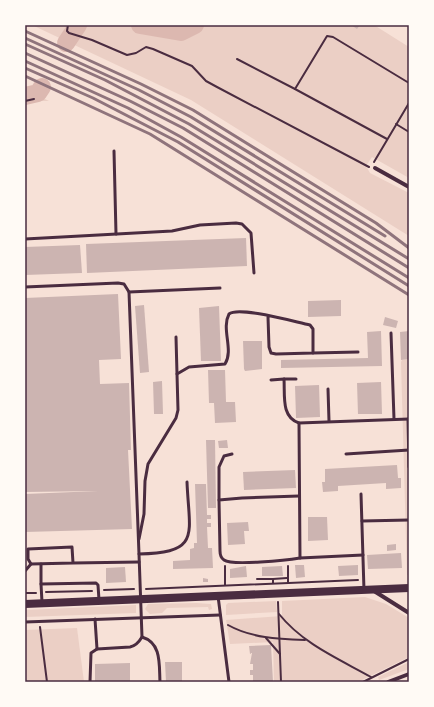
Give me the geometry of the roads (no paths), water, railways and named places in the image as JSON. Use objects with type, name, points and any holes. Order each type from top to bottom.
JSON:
[{"type":"main road","points":[[25,604],[409,588]]},
{"type":"street","points":[[375,168],[409,186]]},
{"type":"street","points":[[368,590],[409,613]]},
{"type":"street","points":[[388,682],[409,674]]},
{"type":"lane","points":[[114,151],[116,234]]},
{"type":"lane","points":[[25,239],[172,231],[200,225],[228,223],[242,224],[248,228],[252,239],[254,273]]},
{"type":"lane","points":[[25,286],[118,283],[124,284],[129,292],[142,636],[134,646],[97,649],[91,653],[90,682]]},
{"type":"lane","points":[[129,292],[220,288]]},
{"type":"lane","points":[[177,374],[190,367],[225,364],[228,357],[227,321],[231,312],[243,311],[310,325],[313,329],[313,353]]},
{"type":"lane","points":[[268,317],[268,347],[271,353],[358,352]]},
{"type":"lane","points":[[391,333],[394,419]]},
{"type":"lane","points":[[139,539],[144,514],[146,471],[148,464],[176,418],[178,410],[176,336]]},
{"type":"lane","points":[[284,379],[287,415],[292,421],[299,423],[408,419],[409,466]]},
{"type":"lane","points":[[271,380],[296,379]]},
{"type":"lane","points":[[328,389],[329,422]]},
{"type":"lane","points":[[299,423],[300,558]]},
{"type":"lane","points":[[346,454],[409,450]]},
{"type":"lane","points":[[232,454],[224,456],[220,463],[220,551],[224,560],[237,562],[363,556]]},
{"type":"lane","points":[[139,554],[170,552],[186,542],[189,531],[187,482]]},
{"type":"lane","points":[[361,494],[364,580],[368,590]]},
{"type":"lane","points":[[219,500],[299,496]]},
{"type":"lane","points":[[362,521],[409,520]]},
{"type":"lane","points":[[31,564],[28,559],[28,549],[72,547],[73,563]]},
{"type":"lane","points":[[25,571],[31,564],[139,562]]},
{"type":"lane","points":[[41,564],[42,603]]},
{"type":"lane","points":[[41,584],[96,582],[99,601]]},
{"type":"lane","points":[[218,596],[229,682]]},
{"type":"lane","points":[[25,622],[220,615]]},
{"type":"lane","points":[[95,619],[97,649]]},
{"type":"lane","points":[[142,636],[149,640],[159,654],[160,682]]},
{"type":"waterway","points":[[66,43],[78,25]]},
{"type":"waterway","points":[[140,25],[181,32],[195,25]]},
{"type":"waterway","points":[[25,96],[38,93],[42,87]]},
{"type":"railway","points":[[25,31],[141,84],[193,110],[376,223],[409,248]]},
{"type":"railway","points":[[25,38],[139,90],[191,117],[385,236]]},
{"type":"railway","points":[[25,44],[105,80],[189,124],[409,259]]},
{"type":"railway","points":[[25,53],[130,101],[183,128],[409,268]]},
{"type":"railway","points":[[25,61],[128,108],[181,137],[409,278]]},
{"type":"railway","points":[[25,68],[93,98],[178,142],[409,286]]},
{"type":"railway","points":[[25,76],[150,134],[409,295]]}]
